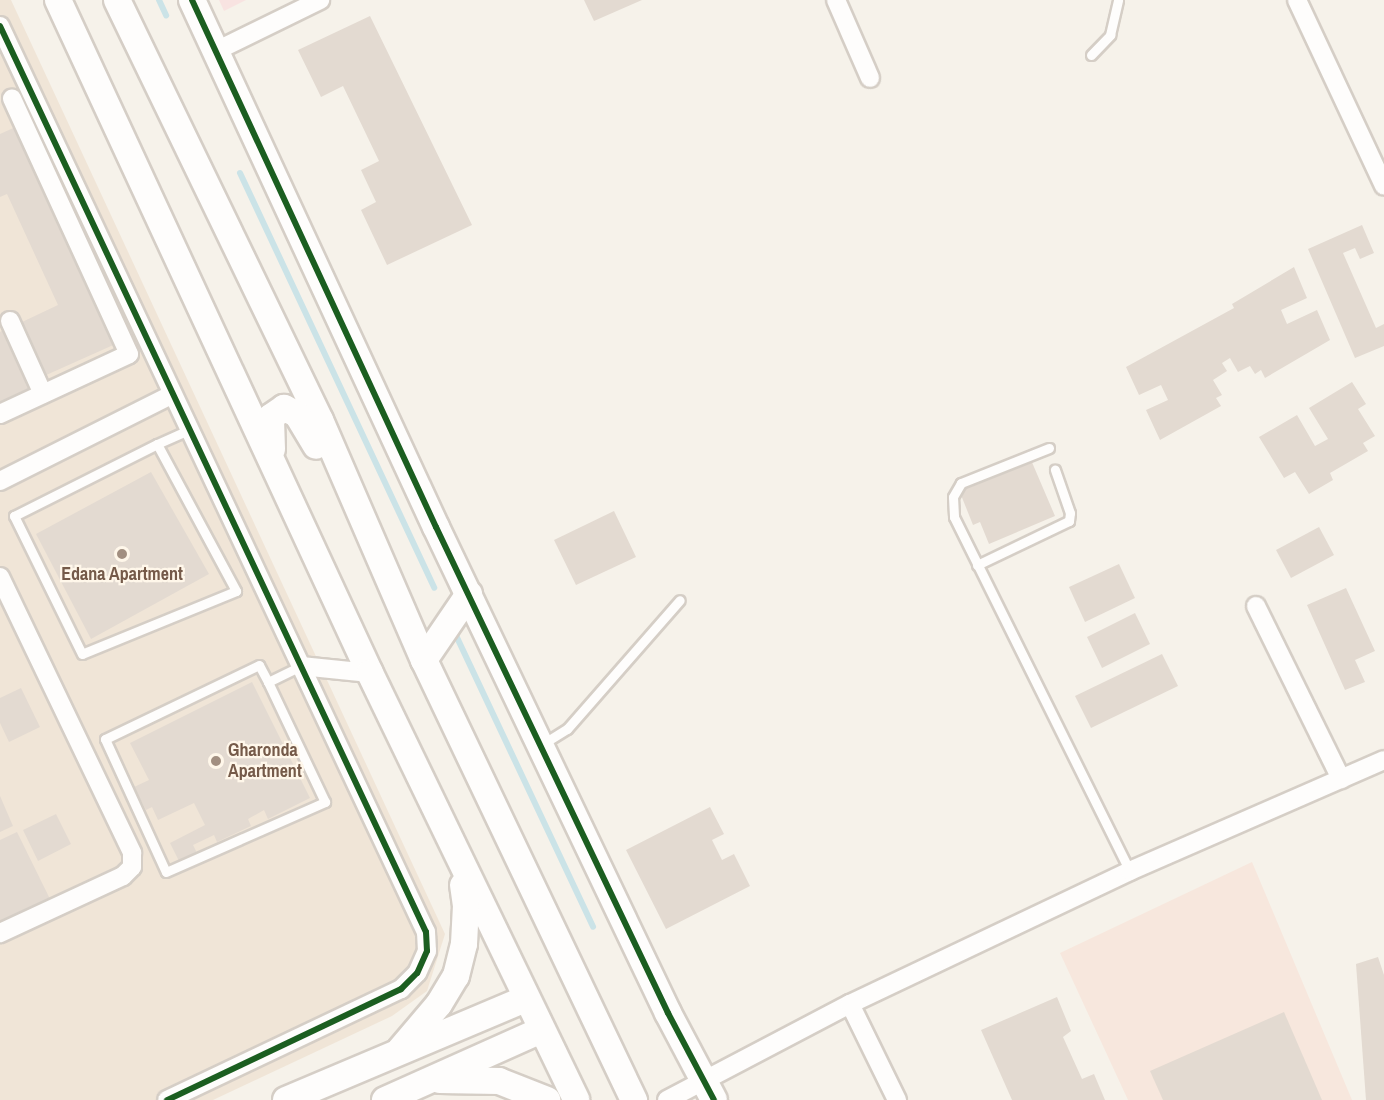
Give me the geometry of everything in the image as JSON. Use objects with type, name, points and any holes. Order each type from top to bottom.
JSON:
[{"type":"main road","points":[[58,0],[458,861],[539,1031],[576,1100]]},
{"type":"main road","points":[[117,0],[342,471],[424,660],[634,1100]]},
{"type":"main road","points":[[192,0],[540,745],[709,1090]]},
{"type":"main road","points":[[272,458],[271,417],[284,408],[297,414],[324,460],[342,471]]},
{"type":"main road","points":[[424,660],[469,594]]},
{"type":"main road","points":[[396,1055],[439,1005],[456,976],[465,944],[466,906],[458,861]]},
{"type":"main road","points":[[286,1100],[525,999]]},
{"type":"main road","points":[[385,1100],[539,1031]]},
{"type":"main road","points":[[423,1082],[458,1077],[499,1081],[547,1100]]},
{"type":"street","points":[[216,51],[320,0]]},
{"type":"street","points":[[836,0],[870,78]]},
{"type":"street","points":[[1297,0],[1384,186]]},
{"type":"street","points":[[0,26],[150,345],[171,395],[190,429],[426,932],[428,951],[417,973],[400,988],[167,1100]]},
{"type":"street","points":[[30,91],[6,100],[129,354]]},
{"type":"street","points":[[10,321],[43,394]]},
{"type":"street","points":[[0,414],[150,345]]},
{"type":"street","points":[[0,481],[171,395]]},
{"type":"street","points":[[0,577],[132,853],[132,867],[123,876],[0,933]]},
{"type":"street","points":[[1256,606],[1341,779]]},
{"type":"street","points":[[301,666],[370,673]]},
{"type":"street","points":[[667,1100],[709,1090],[850,1004],[1130,871],[1384,760]]},
{"type":"street","points":[[850,1004],[897,1100]]},
{"type":"lane","points":[[1091,55],[1110,35],[1118,0]]},
{"type":"lane","points":[[157,444],[236,591],[82,654],[14,516],[157,444],[190,429]]},
{"type":"lane","points":[[1049,448],[961,483],[953,497],[954,517],[1130,871]]},
{"type":"lane","points":[[977,565],[1069,521],[1070,513],[1055,470]]},
{"type":"lane","points":[[540,745],[567,729],[680,600]]},
{"type":"lane","points":[[259,665],[268,682],[326,802],[166,872],[105,739],[259,665]]},
{"type":"lane","points":[[268,682],[301,666]]},
{"type":"shaded area","points":[[0,0],[11,0],[445,934],[427,991],[392,1016],[213,1100],[0,1100]]},
{"type":"shaded area","points":[[219,0],[246,0],[224,11]]},
{"type":"shaded area","points":[[1252,862],[1352,1100],[1128,1100],[1060,953]]},
{"type":"building","points":[[584,0],[642,0],[594,21]]},
{"type":"building","points":[[370,16],[472,225],[387,265],[361,210],[376,202],[361,170],[379,161],[343,86],[321,97],[298,50]]},
{"type":"building","points":[[20,125],[120,342],[44,376],[20,323],[58,305],[7,194],[0,197],[0,134]]},
{"type":"building","points":[[1362,225],[1374,253],[1360,259],[1355,248],[1343,253],[1376,328],[1384,324],[1384,346],[1355,358],[1308,249]]},
{"type":"building","points":[[1294,267],[1307,298],[1281,310],[1287,324],[1317,310],[1330,340],[1265,378],[1261,370],[1255,374],[1250,366],[1238,372],[1230,358],[1222,363],[1227,371],[1213,380],[1222,395],[1216,398],[1221,406],[1160,440],[1146,410],[1168,400],[1161,385],[1139,395],[1126,367],[1234,308],[1232,304]]},
{"type":"building","points":[[3,330],[32,389],[0,404],[0,332]]},
{"type":"building","points":[[1352,382],[1366,404],[1358,409],[1375,436],[1363,443],[1368,451],[1330,473],[1333,480],[1309,494],[1295,472],[1284,478],[1259,437],[1297,415],[1315,446],[1328,439],[1309,408]]},
{"type":"building","points":[[1031,460],[1055,516],[989,544],[980,522],[973,525],[961,495],[964,488]]},
{"type":"building","name":"Edana Apartment","points":[[151,472],[209,574],[91,639],[36,534]]},
{"type":"building","points":[[614,511],[636,557],[576,585],[554,540]]},
{"type":"building","points":[[1319,527],[1334,555],[1291,578],[1276,550]]},
{"type":"building","points":[[1119,564],[1135,598],[1085,622],[1069,587]]},
{"type":"building","points":[[1346,588],[1375,651],[1355,660],[1365,682],[1345,690],[1307,605]]},
{"type":"building","points":[[1135,613],[1150,644],[1102,668],[1087,637]]},
{"type":"building","points":[[1162,654],[1178,686],[1091,728],[1075,696]]},
{"type":"building","name":"Gharonda Apartment","points":[[252,682],[310,798],[268,819],[264,810],[248,819],[251,826],[217,842],[214,835],[193,845],[197,853],[179,861],[170,843],[205,825],[194,803],[158,820],[152,807],[146,810],[134,787],[149,780],[130,743]]},
{"type":"building","points":[[21,688],[40,727],[9,742],[0,723],[0,698]]},
{"type":"building","points":[[0,796],[13,826],[0,832]]},
{"type":"building","points":[[710,807],[724,834],[712,840],[722,860],[734,854],[750,886],[666,929],[626,850]]},
{"type":"building","points":[[56,814],[71,844],[38,861],[23,830]]},
{"type":"building","points":[[17,832],[50,899],[0,923],[0,840]]},
{"type":"building","points":[[1378,957],[1384,975],[1384,1100],[1366,1100],[1356,964]]},
{"type":"building","points":[[1057,997],[1071,1031],[1063,1037],[1082,1079],[1094,1074],[1105,1100],[1012,1100],[981,1030]]},
{"type":"building","points":[[1284,1012],[1322,1100],[1163,1100],[1150,1071]]},
{"type":"waterway","points":[[159,0],[166,15]]},
{"type":"waterway","points":[[240,173],[434,588]]},
{"type":"waterway","points":[[453,629],[593,927]]},
{"type":"cycle path","points":[[192,0],[436,527],[668,1013],[714,1100]]},
{"type":"cycle path","points":[[0,26],[426,932],[427,951],[417,973],[401,989],[167,1100]]},
{"type":"place","name":"Edana Apartment","points":[[122,554]]},
{"type":"place","name":"Gharonda Apartment","points":[[216,761]]}]
